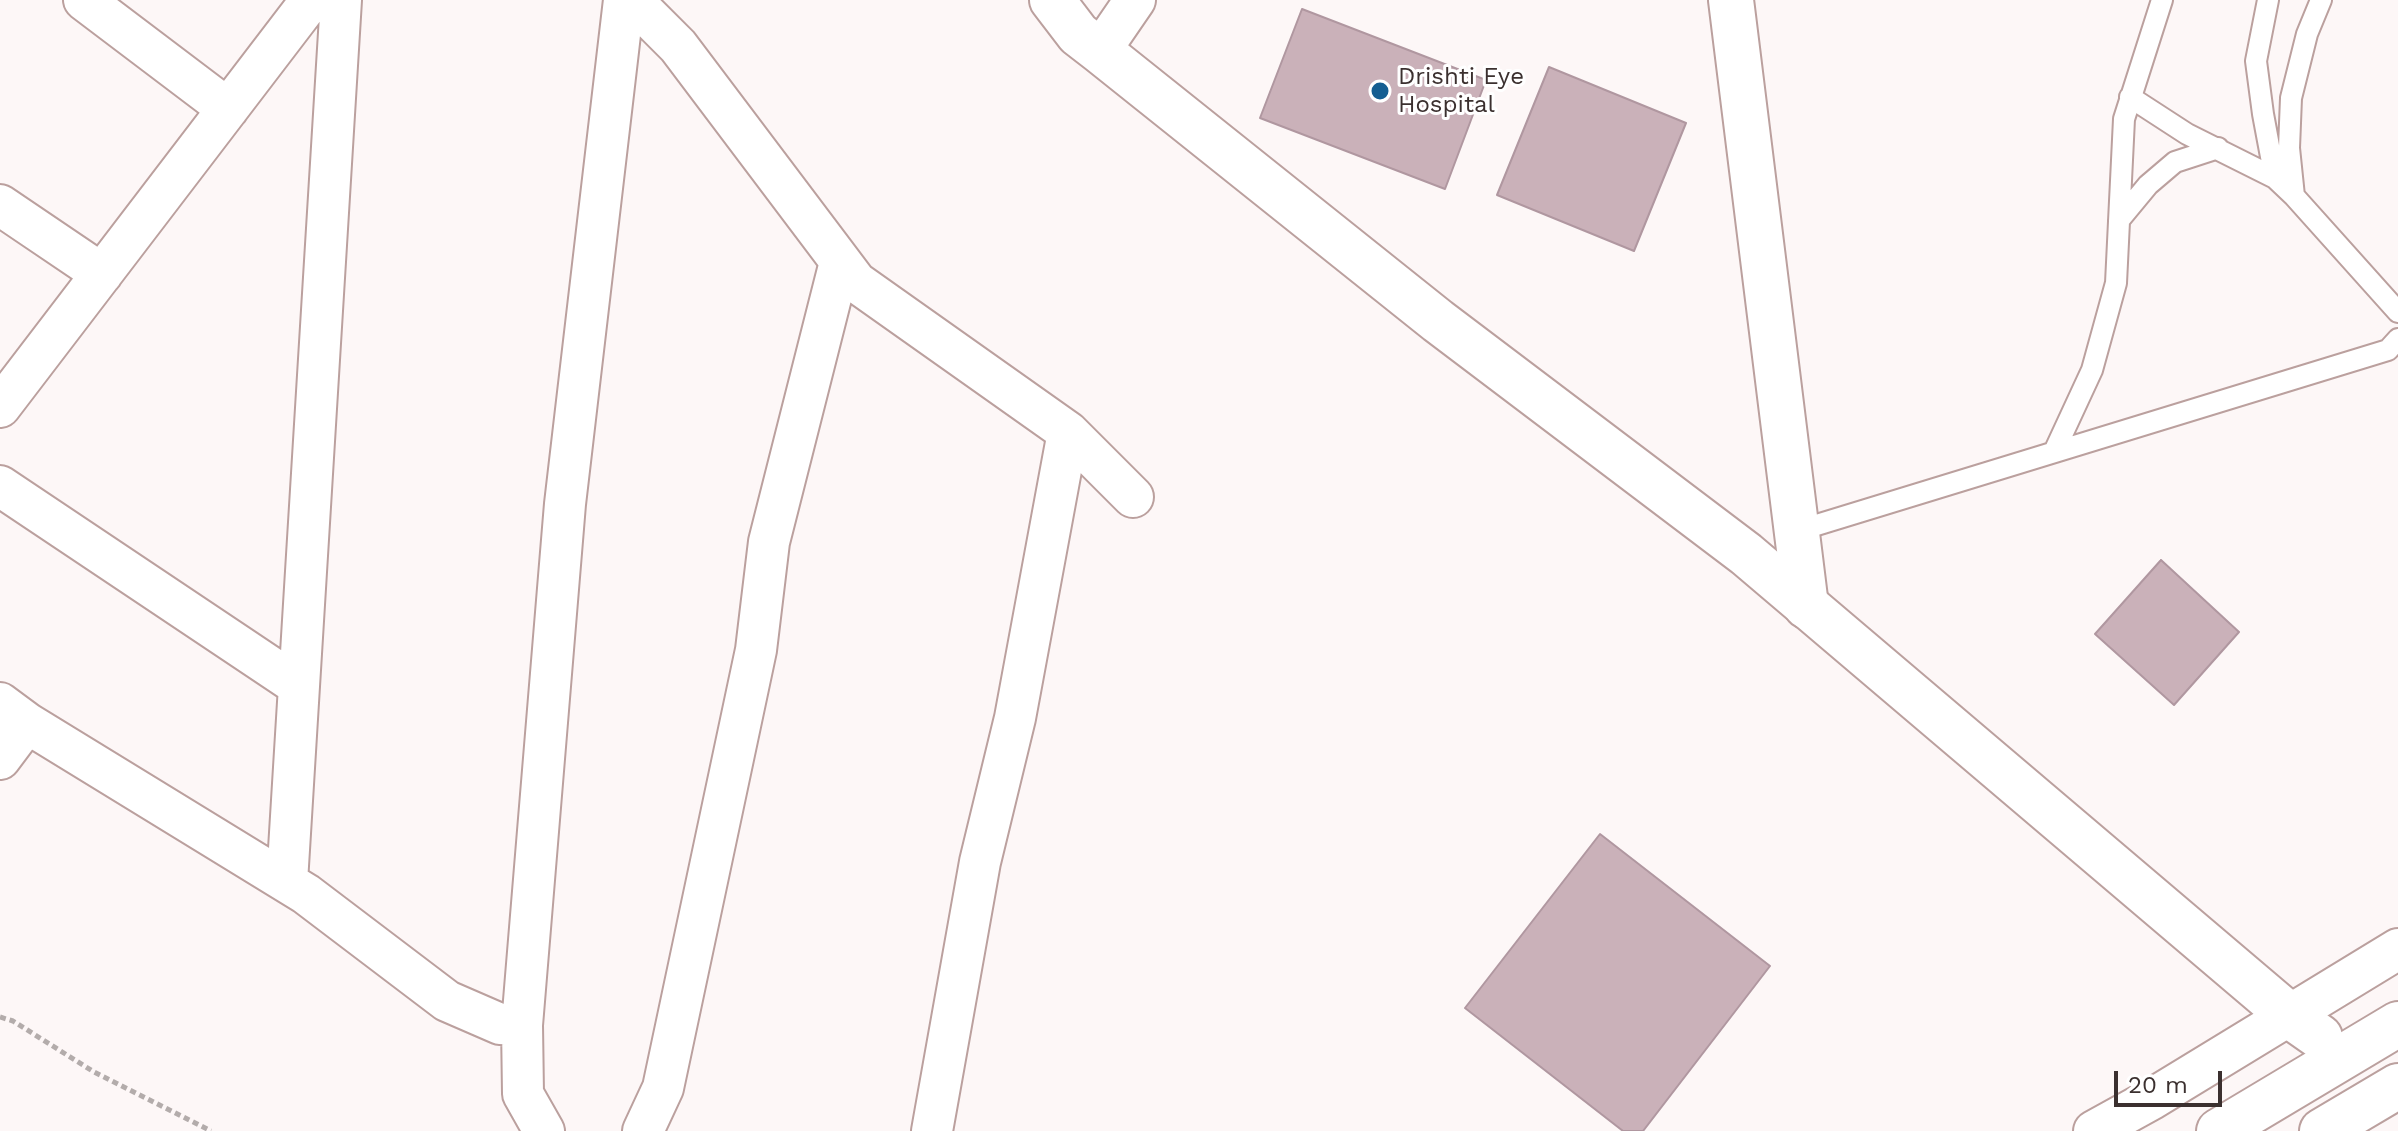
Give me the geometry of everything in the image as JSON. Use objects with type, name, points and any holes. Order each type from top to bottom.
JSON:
[{"type":"main road","points":[[1052,0],[1078,34],[1438,321],[1746,554],[2305,1027]]},
{"type":"main road","points":[[1731,0],[1806,606]]},
{"type":"main road","points":[[2219,1131],[2398,1024]]},
{"type":"main road","points":[[2322,1131],[2398,1086]]},
{"type":"street","points":[[84,0],[228,109]]},
{"type":"street","points":[[0,407],[311,0]]},
{"type":"street","points":[[287,882],[341,0]]},
{"type":"street","points":[[544,1131],[523,1094],[522,1025],[565,504],[624,0]]},
{"type":"street","points":[[632,0],[678,46],[856,282],[1068,432],[1133,497]]},
{"type":"street","points":[[1100,51],[1135,0]]},
{"type":"street","points":[[0,205],[102,274]]},
{"type":"street","points":[[643,1131],[663,1088],[756,650],[769,542],[840,262]]},
{"type":"street","points":[[932,1131],[980,862],[1015,718],[1068,432]]},
{"type":"street","points":[[0,486],[299,686]]},
{"type":"street","points":[[0,759],[14,713],[287,882],[447,1001],[500,1024],[522,1025]]},
{"type":"street","points":[[2094,1131],[2305,1027],[2398,949]]},
{"type":"lane","points":[[2054,452],[2084,391],[2116,283],[2124,119],[2162,0]]},
{"type":"lane","points":[[2268,0],[2256,61],[2275,178]]},
{"type":"lane","points":[[2294,196],[2289,148],[2291,98],[2307,34],[2321,0]]},
{"type":"lane","points":[[2130,97],[2187,134],[2275,178],[2398,312]]},
{"type":"lane","points":[[2119,220],[2148,185],[2175,162],[2218,148]]},
{"type":"lane","points":[[1797,531],[2388,350],[2398,339]]},
{"type":"path","points":[[0,1017],[13,1021],[94,1072],[211,1131]]},
{"type":"building","points":[[1302,9],[1486,80],[1445,189],[1260,118]]},
{"type":"building","points":[[1549,67],[1686,123],[1634,251],[1497,195]]},
{"type":"building","points":[[2161,560],[2239,632],[2174,705],[2095,634]]},
{"type":"building","points":[[1600,834],[1770,966],[1643,1131],[1623,1131],[1465,1008]]},
{"type":"place","name":"Drishti Eye Hospital","points":[[1380,91]]}]
